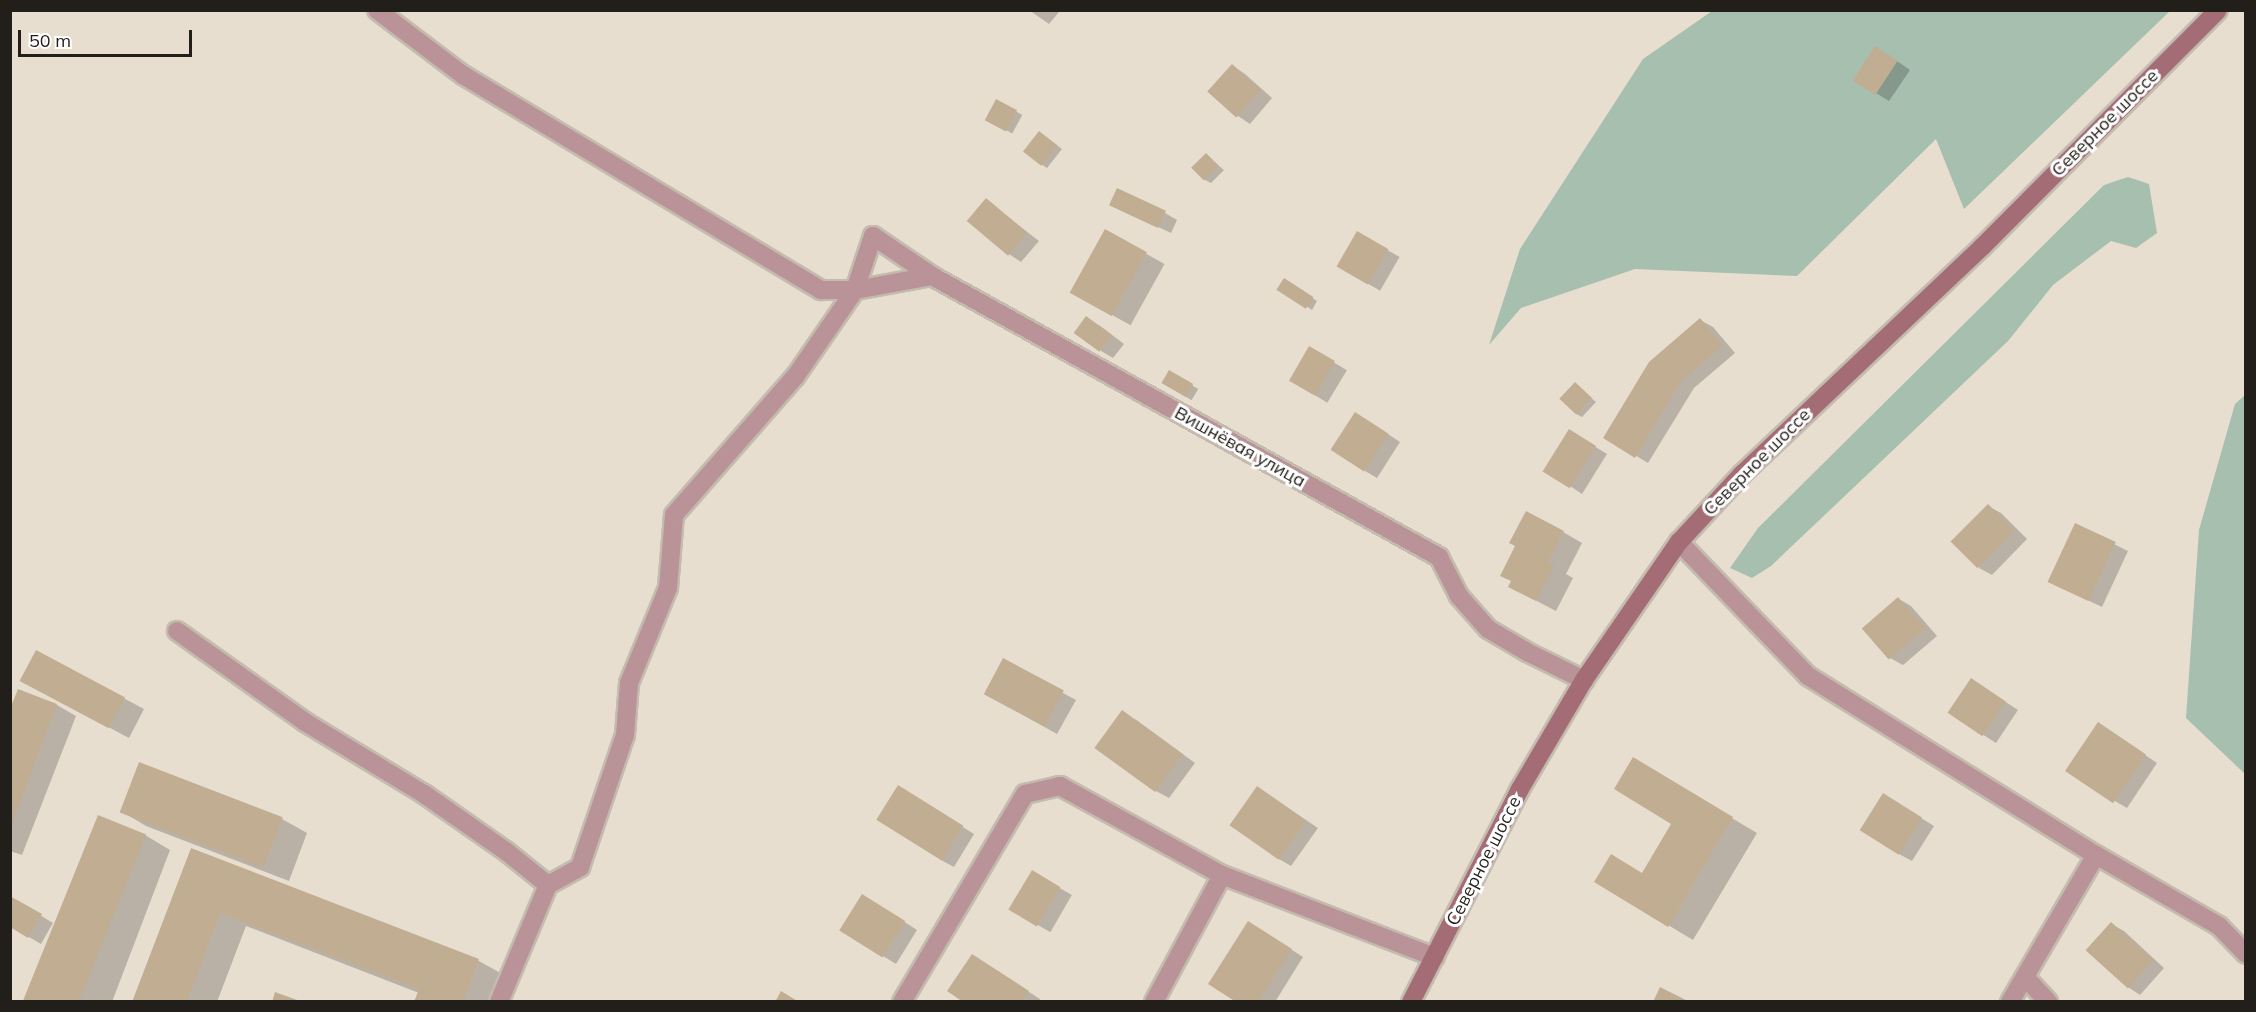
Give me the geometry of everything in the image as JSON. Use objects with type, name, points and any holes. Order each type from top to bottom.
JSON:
[{"type":"main road","name":"Северное шоссе","points":[[1411,1002],[1520,789],[1584,680],[1679,542],[1742,474],[1982,247],[2218,10]]},
{"type":"street","points":[[377,10],[463,75],[821,290],[855,290],[932,276]]},
{"type":"street","name":"Вишнёвая улица","points":[[855,290],[873,236],[932,276],[1439,557],[1460,596],[1488,629],[1527,652],[1584,680]]},
{"type":"street","points":[[499,1002],[548,885],[580,867],[625,735],[628,683],[668,588],[674,515],[795,377],[855,290]]},
{"type":"street","points":[[1679,542],[1808,676],[2096,855],[2219,926],[2246,954]]},
{"type":"street","points":[[177,631],[305,722],[424,794],[507,852],[548,885]]},
{"type":"street","points":[[902,1002],[1025,794],[1060,786],[1222,875],[1435,957]]},
{"type":"street","points":[[2010,1002],[2096,855]]},
{"type":"street","points":[[1154,1002],[1222,875]]},
{"type":"street","points":[[2025,977],[2048,1002]]},
{"type":"green space","points":[[1712,11],[2170,11],[1964,209],[1936,139],[1797,276],[1635,269],[1521,308],[1489,345],[1520,249],[1643,59]]},
{"type":"green space","points":[[2128,177],[2149,184],[2157,233],[2136,248],[2111,241],[2053,285],[2008,341],[1771,566],[1752,578],[1730,568],[1758,528],[2104,185]]},
{"type":"green space","points":[[2245,395],[2245,774],[2186,718],[2199,530],[2235,404]]},
{"type":"building","points":[[1875,46],[1898,61],[1875,95],[1853,80]]},
{"type":"building","points":[[1232,64],[1261,90],[1236,118],[1207,91]]},
{"type":"building","points":[[996,99],[1017,110],[1006,131],[985,120]]},
{"type":"building","points":[[1039,131],[1057,145],[1041,166],[1023,151]]},
{"type":"building","points":[[1206,153],[1219,166],[1204,181],[1191,168]]},
{"type":"building","points":[[1117,188],[1166,211],[1158,228],[1109,205]]},
{"type":"building","points":[[986,198],[1027,233],[1008,256],[967,221]]},
{"type":"building","points":[[1105,229],[1147,252],[1112,316],[1070,293]]},
{"type":"building","points":[[1357,231],[1388,249],[1368,285],[1336,267]]},
{"type":"building","points":[[1284,278],[1313,297],[1306,309],[1276,290]]},
{"type":"building","points":[[1086,316],[1112,335],[1100,352],[1074,333]]},
{"type":"building","points":[[1700,318],[1723,346],[1681,381],[1635,458],[1603,438],[1649,362]]},
{"type":"building","points":[[1309,346],[1335,361],[1315,396],[1289,381]]},
{"type":"building","points":[[1169,370],[1193,384],[1186,397],[1162,383]]},
{"type":"building","points":[[1575,382],[1592,398],[1576,415],[1559,399]]},
{"type":"building","points":[[1355,412],[1389,434],[1364,472],[1330,450]]},
{"type":"building","points":[[1569,429],[1596,446],[1570,488],[1543,471]]},
{"type":"building","points":[[1988,504],[2015,531],[1977,568],[1951,541]]},
{"type":"building","points":[[1526,511],[1564,531],[1548,562],[1555,565],[1536,601],[1508,587],[1511,581],[1500,576],[1515,546],[1509,543]]},
{"type":"building","points":[[2075,523],[2116,542],[2088,601],[2048,582]]},
{"type":"building","points":[[1898,597],[1925,628],[1889,659],[1862,628]]},
{"type":"building","points":[[36,650],[125,697],[109,728],[20,681]]},
{"type":"building","points":[[1003,658],[1064,690],[1045,727],[984,694]]},
{"type":"building","points":[[1971,678],[2006,701],[1982,736],[1948,713]]},
{"type":"building","points":[[18,689],[57,704],[11,826],[10,709]]},
{"type":"building","points":[[1122,710],[1183,754],[1155,792],[1094,748]]},
{"type":"building","points":[[2098,722],[2146,754],[2113,803],[2065,771]]},
{"type":"building","points":[[1633,757],[1733,817],[1668,927],[1594,882],[1611,854],[1642,873],[1671,824],[1614,789]]},
{"type":"building","points":[[139,762],[283,817],[263,868],[120,812]]},
{"type":"building","points":[[898,785],[963,826],[942,861],[876,820]]},
{"type":"building","points":[[1257,786],[1306,820],[1279,860],[1229,825]]},
{"type":"building","points":[[1883,793],[1922,817],[1899,855],[1860,830]]},
{"type":"building","points":[[98,815],[146,834],[79,1002],[23,1000]]},
{"type":"building","points":[[191,848],[479,959],[463,1002],[414,1002],[419,989],[220,913],[187,1002],[132,1002]]},
{"type":"building","points":[[1032,870],[1060,887],[1037,926],[1008,909]]},
{"type":"building","points":[[862,894],[905,921],[882,957],[839,930]]},
{"type":"building","points":[[10,896],[42,914],[28,938],[10,927]]},
{"type":"building","points":[[1248,921],[1292,949],[1258,1002],[1236,1002],[1208,984]]},
{"type":"building","points":[[2111,922],[2153,960],[2128,988],[2086,950]]},
{"type":"building","points":[[972,954],[1029,991],[1022,1002],[963,1002],[947,991]]},
{"type":"building","points":[[1660,987],[1690,1002],[1653,1002]]},
{"type":"building","points":[[781,991],[799,1002],[775,1002]]},
{"type":"building","points":[[275,992],[300,1001],[300,1002],[272,1002]]}]
